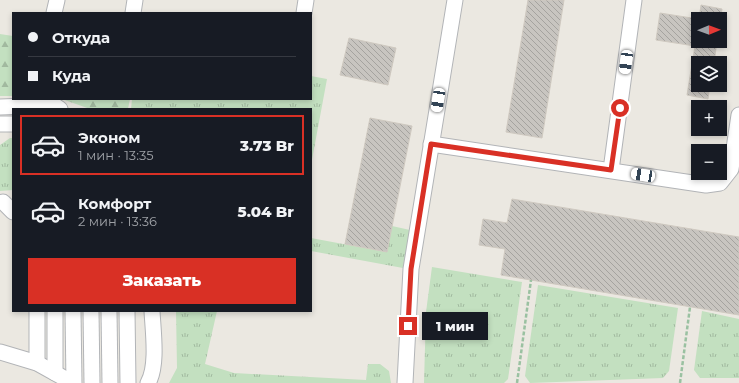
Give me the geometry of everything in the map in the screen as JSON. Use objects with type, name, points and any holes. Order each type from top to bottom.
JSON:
[{"type":"lane","points":[[54,12],[57,0]]},
{"type":"lane","points":[[133,12],[136,0]]},
{"type":"lane","points":[[304,12],[306,0]]},
{"type":"lane","points":[[405,383],[411,269],[455,0]]},
{"type":"lane","points":[[611,170],[634,0]]},
{"type":"lane","points":[[0,107],[54,105],[58,108]]},
{"type":"lane","points":[[431,144],[706,185],[720,182],[731,169],[739,115]]},
{"type":"lane","points":[[0,124],[12,124]]},
{"type":"lane","points":[[37,312],[37,362]]},
{"type":"lane","points":[[55,312],[55,373]]},
{"type":"lane","points":[[0,352],[37,362],[73,383],[73,312]]},
{"type":"lane","points":[[91,312],[92,383]]},
{"type":"lane","points":[[109,312],[110,383]]},
{"type":"lane","points":[[127,312],[128,383]]},
{"type":"lane","points":[[148,383],[152,376],[154,342],[152,312]]},
{"type":"path","points":[[517,383],[531,280]]},
{"type":"path","points":[[680,383],[690,307]]},
{"type":"green space","points":[[0,34],[12,36],[12,96],[0,96]]},
{"type":"green space","points":[[312,76],[327,79],[312,160],[312,108],[131,108],[132,100],[312,100]]},
{"type":"green space","points":[[65,100],[130,100],[128,108],[87,108]]},
{"type":"green space","points":[[12,138],[12,190],[0,191],[0,145]]},
{"type":"green space","points":[[392,226],[410,230],[403,268],[312,251],[312,238],[386,252]]},
{"type":"green space","points":[[432,267],[522,282],[508,379],[504,383],[424,383],[426,312]]},
{"type":"green space","points":[[538,285],[678,308],[669,371],[663,378],[530,383],[525,376]]},
{"type":"green space","points":[[702,311],[739,319],[739,378],[700,378],[694,370]]},
{"type":"green space","points":[[176,312],[217,312],[205,364],[234,373],[366,380],[368,364],[380,364],[389,371],[391,383],[169,383],[177,368]]},
{"type":"building","points":[[528,0],[564,0],[542,138],[506,132]]},
{"type":"building","points":[[701,5],[722,9],[722,12],[700,12]]},
{"type":"building","points":[[660,13],[691,18],[691,45],[656,40]]},
{"type":"building","points":[[349,38],[396,48],[388,85],[340,75]]},
{"type":"building","points":[[695,48],[716,48],[715,56],[693,56]]},
{"type":"building","points":[[691,70],[691,92],[709,92],[708,99],[687,95]]},
{"type":"building","points":[[370,118],[412,126],[387,252],[345,244]]},
{"type":"building","points":[[512,199],[739,237],[739,315],[501,275],[505,249],[479,245],[483,219],[507,223]]},
{"type":"route","points":[[408,326],[411,269],[431,144],[611,170],[620,108]]}]
